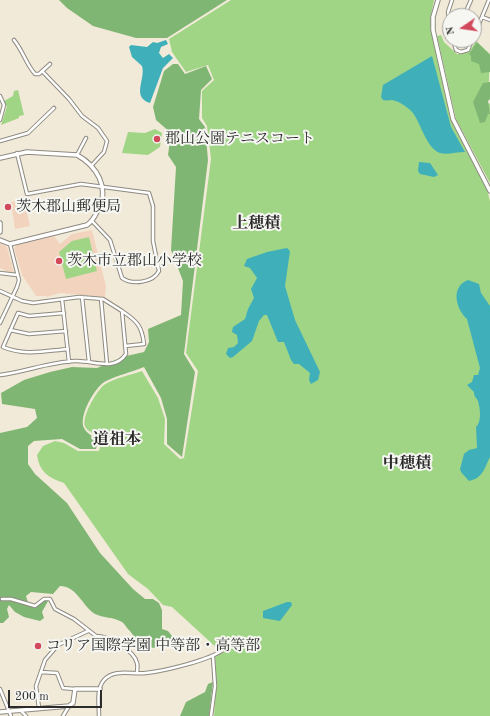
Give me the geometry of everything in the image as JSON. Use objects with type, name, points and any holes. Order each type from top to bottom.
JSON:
[{"type":"street","points":[[438,0],[433,19],[433,30],[453,119],[490,192]]},
{"type":"street","points":[[489,0],[482,17],[490,20]]},
{"type":"street","points":[[14,40],[24,52],[25,61],[30,69],[37,75],[50,64]]},
{"type":"street","points":[[455,48],[456,50],[461,52],[468,50],[469,48]]},
{"type":"street","points":[[42,71],[69,99],[82,116],[98,128],[106,141],[104,152],[91,166]]},
{"type":"street","points":[[0,96],[4,104],[0,120]]},
{"type":"street","points":[[0,141],[28,133],[54,108]]},
{"type":"street","points":[[77,155],[86,138]]},
{"type":"street","points":[[0,157],[17,153],[52,152],[77,155],[91,166],[101,179],[103,187],[100,207],[92,221],[82,226],[10,244],[0,240]]},
{"type":"street","points":[[17,153],[27,194],[74,184],[145,192],[151,196],[153,241],[159,271],[157,274],[152,279],[132,283],[122,278],[110,240],[92,221]]},
{"type":"street","points":[[0,223],[0,232]]},
{"type":"street","points":[[0,323],[13,296],[18,280],[10,244]]},
{"type":"street","points":[[0,273],[17,275]]},
{"type":"street","points":[[0,291],[33,303],[82,297],[101,299],[133,318],[142,330],[144,344],[125,346]]},
{"type":"street","points":[[82,297],[89,362]]},
{"type":"street","points":[[62,299],[69,362]]},
{"type":"street","points":[[101,299],[107,364]]},
{"type":"street","points":[[0,375],[12,374],[43,365],[69,362],[89,362],[113,365],[122,360],[126,354],[122,311]]},
{"type":"street","points":[[64,312],[29,316],[18,313],[3,347],[10,350],[30,353],[68,349]]},
{"type":"street","points":[[10,330],[30,334],[66,331]]},
{"type":"street","points":[[2,599],[11,599],[35,606],[47,598],[54,604],[55,609],[74,619],[96,636],[103,636],[113,640],[133,656],[137,662],[137,673]]},
{"type":"street","points":[[39,708],[35,692],[45,660],[54,648],[89,631]]},
{"type":"street","points":[[99,716],[100,689],[103,680],[107,677],[126,671],[147,673],[213,657],[224,649]]},
{"type":"street","points":[[211,716],[215,686],[213,657]]},
{"type":"street","points":[[41,672],[57,673],[63,688],[100,689]]},
{"type":"street","points":[[0,689],[11,716]]},
{"type":"street","points":[[63,716],[73,703],[75,689]]},
{"type":"street","points":[[0,712],[9,710],[70,706]]},
{"type":"street","points":[[20,710],[26,716]]},
{"type":"shaded area","points":[[22,199],[24,200],[30,226],[15,229],[11,202]]},
{"type":"shaded area","name":"茨木市立郡山小学校","points":[[92,230],[106,286],[105,297],[60,293],[47,297],[36,296],[22,275],[14,248],[17,245],[54,236],[60,244],[72,234]]},
{"type":"shaded area","points":[[0,243],[7,247],[14,273],[13,275],[0,268]]},
{"type":"green space","points":[[59,0],[227,0],[167,38],[136,38],[93,26],[67,8]]},
{"type":"green space","points":[[231,0],[434,0],[431,16],[431,27],[451,117],[454,126],[487,190],[490,201],[490,716],[214,716],[216,686],[215,653],[219,650],[172,607],[163,605],[148,589],[128,574],[64,483],[53,479],[45,473],[38,461],[37,455],[43,446],[55,441],[64,443],[78,451],[99,451],[101,443],[100,437],[87,429],[84,424],[90,405],[104,385],[142,371],[158,398],[165,419],[164,444],[180,459],[184,458],[198,371],[186,353],[211,159],[207,126],[202,118],[202,91],[214,80],[208,65],[186,72],[172,52],[169,39]]},
{"type":"green space","points":[[441,35],[442,37],[442,48],[450,48],[457,54],[469,52],[472,48],[482,48],[482,47],[490,54],[488,103],[490,104],[490,183],[456,119],[437,36]]},
{"type":"green space","points":[[482,47],[490,55],[490,72],[481,73],[479,64],[471,61],[471,56],[469,54],[473,48]]},
{"type":"green space","points":[[173,64],[178,64],[185,74],[206,66],[212,79],[201,90],[199,119],[205,127],[208,160],[184,354],[195,372],[182,457],[167,444],[167,419],[161,398],[144,367],[106,381],[93,395],[85,410],[83,423],[86,432],[98,440],[96,449],[80,449],[62,439],[34,441],[28,446],[28,464],[35,474],[67,503],[100,553],[133,589],[145,599],[153,599],[159,603],[162,610],[162,629],[168,631],[172,636],[171,641],[158,647],[148,647],[139,642],[122,622],[95,614],[71,589],[60,586],[53,594],[31,592],[26,596],[29,606],[34,607],[41,600],[48,601],[42,612],[44,618],[40,621],[24,617],[15,612],[9,605],[7,609],[9,617],[3,623],[0,623],[0,433],[27,427],[37,418],[35,409],[2,404],[1,393],[24,380],[50,372],[72,367],[97,368],[122,357],[144,352],[149,342],[148,329],[181,315],[183,281],[171,250],[176,167],[168,155],[171,133],[156,120],[153,107],[164,71]]},
{"type":"green space","points":[[490,82],[490,99],[488,101],[490,114],[488,114],[485,122],[480,123],[473,102],[483,83]]},
{"type":"green space","points":[[18,90],[24,115],[1,125],[7,106],[5,105],[4,101],[13,96],[14,91]]},
{"type":"green space","points":[[155,129],[162,133],[160,147],[148,155],[122,153],[128,132],[145,133]]},
{"type":"green space","points":[[89,237],[97,271],[66,279],[59,252],[72,241]]},
{"type":"green space","points":[[213,682],[209,716],[180,716],[186,702],[205,692],[208,684]]},
{"type":"water","points":[[166,40],[168,44],[161,47],[159,53],[163,58],[169,54],[173,58],[163,68],[150,103],[141,97],[140,87],[143,71],[142,66],[132,57],[129,47],[131,45],[147,47],[153,42],[157,43]]},
{"type":"water","points":[[432,56],[451,127],[465,152],[446,154],[435,151],[431,147],[411,111],[398,102],[383,100],[381,97],[383,85]]},
{"type":"water","points":[[419,162],[430,163],[438,175],[434,177],[420,174],[418,171]]},
{"type":"water","points":[[287,248],[290,251],[285,286],[295,320],[320,372],[318,380],[311,384],[309,380],[310,373],[299,364],[294,364],[284,342],[278,342],[267,315],[264,315],[259,321],[252,341],[233,357],[230,358],[226,354],[228,348],[234,347],[238,343],[237,335],[232,332],[233,327],[245,319],[254,298],[251,289],[257,278],[250,268],[244,266],[247,259],[267,252]]},
{"type":"water","points":[[468,280],[479,284],[481,293],[490,306],[490,457],[480,475],[474,480],[469,481],[460,469],[464,454],[469,450],[477,448],[476,427],[480,414],[478,401],[474,392],[467,385],[472,382],[474,375],[478,375],[480,368],[467,319],[460,310],[457,298],[457,293],[462,283]]},
{"type":"water","points":[[287,602],[291,602],[292,605],[280,621],[263,618],[263,611]]},
{"type":"place","name":"郡山公園テニスコート","points":[[157,139]]},
{"type":"place","name":"茨木郡山郵便局","points":[[8,207]]},
{"type":"place","name":"茨木市立郡山小学校","points":[[59,261]]},
{"type":"place","name":"コリア国際学園 中等部・高等部","points":[[38,646]]},
{"type":"district","name":"上穂積","points":[[256,224]]},
{"type":"district","name":"道祖本","points":[[117,440]]},
{"type":"district","name":"中穂積","points":[[407,464]]}]
